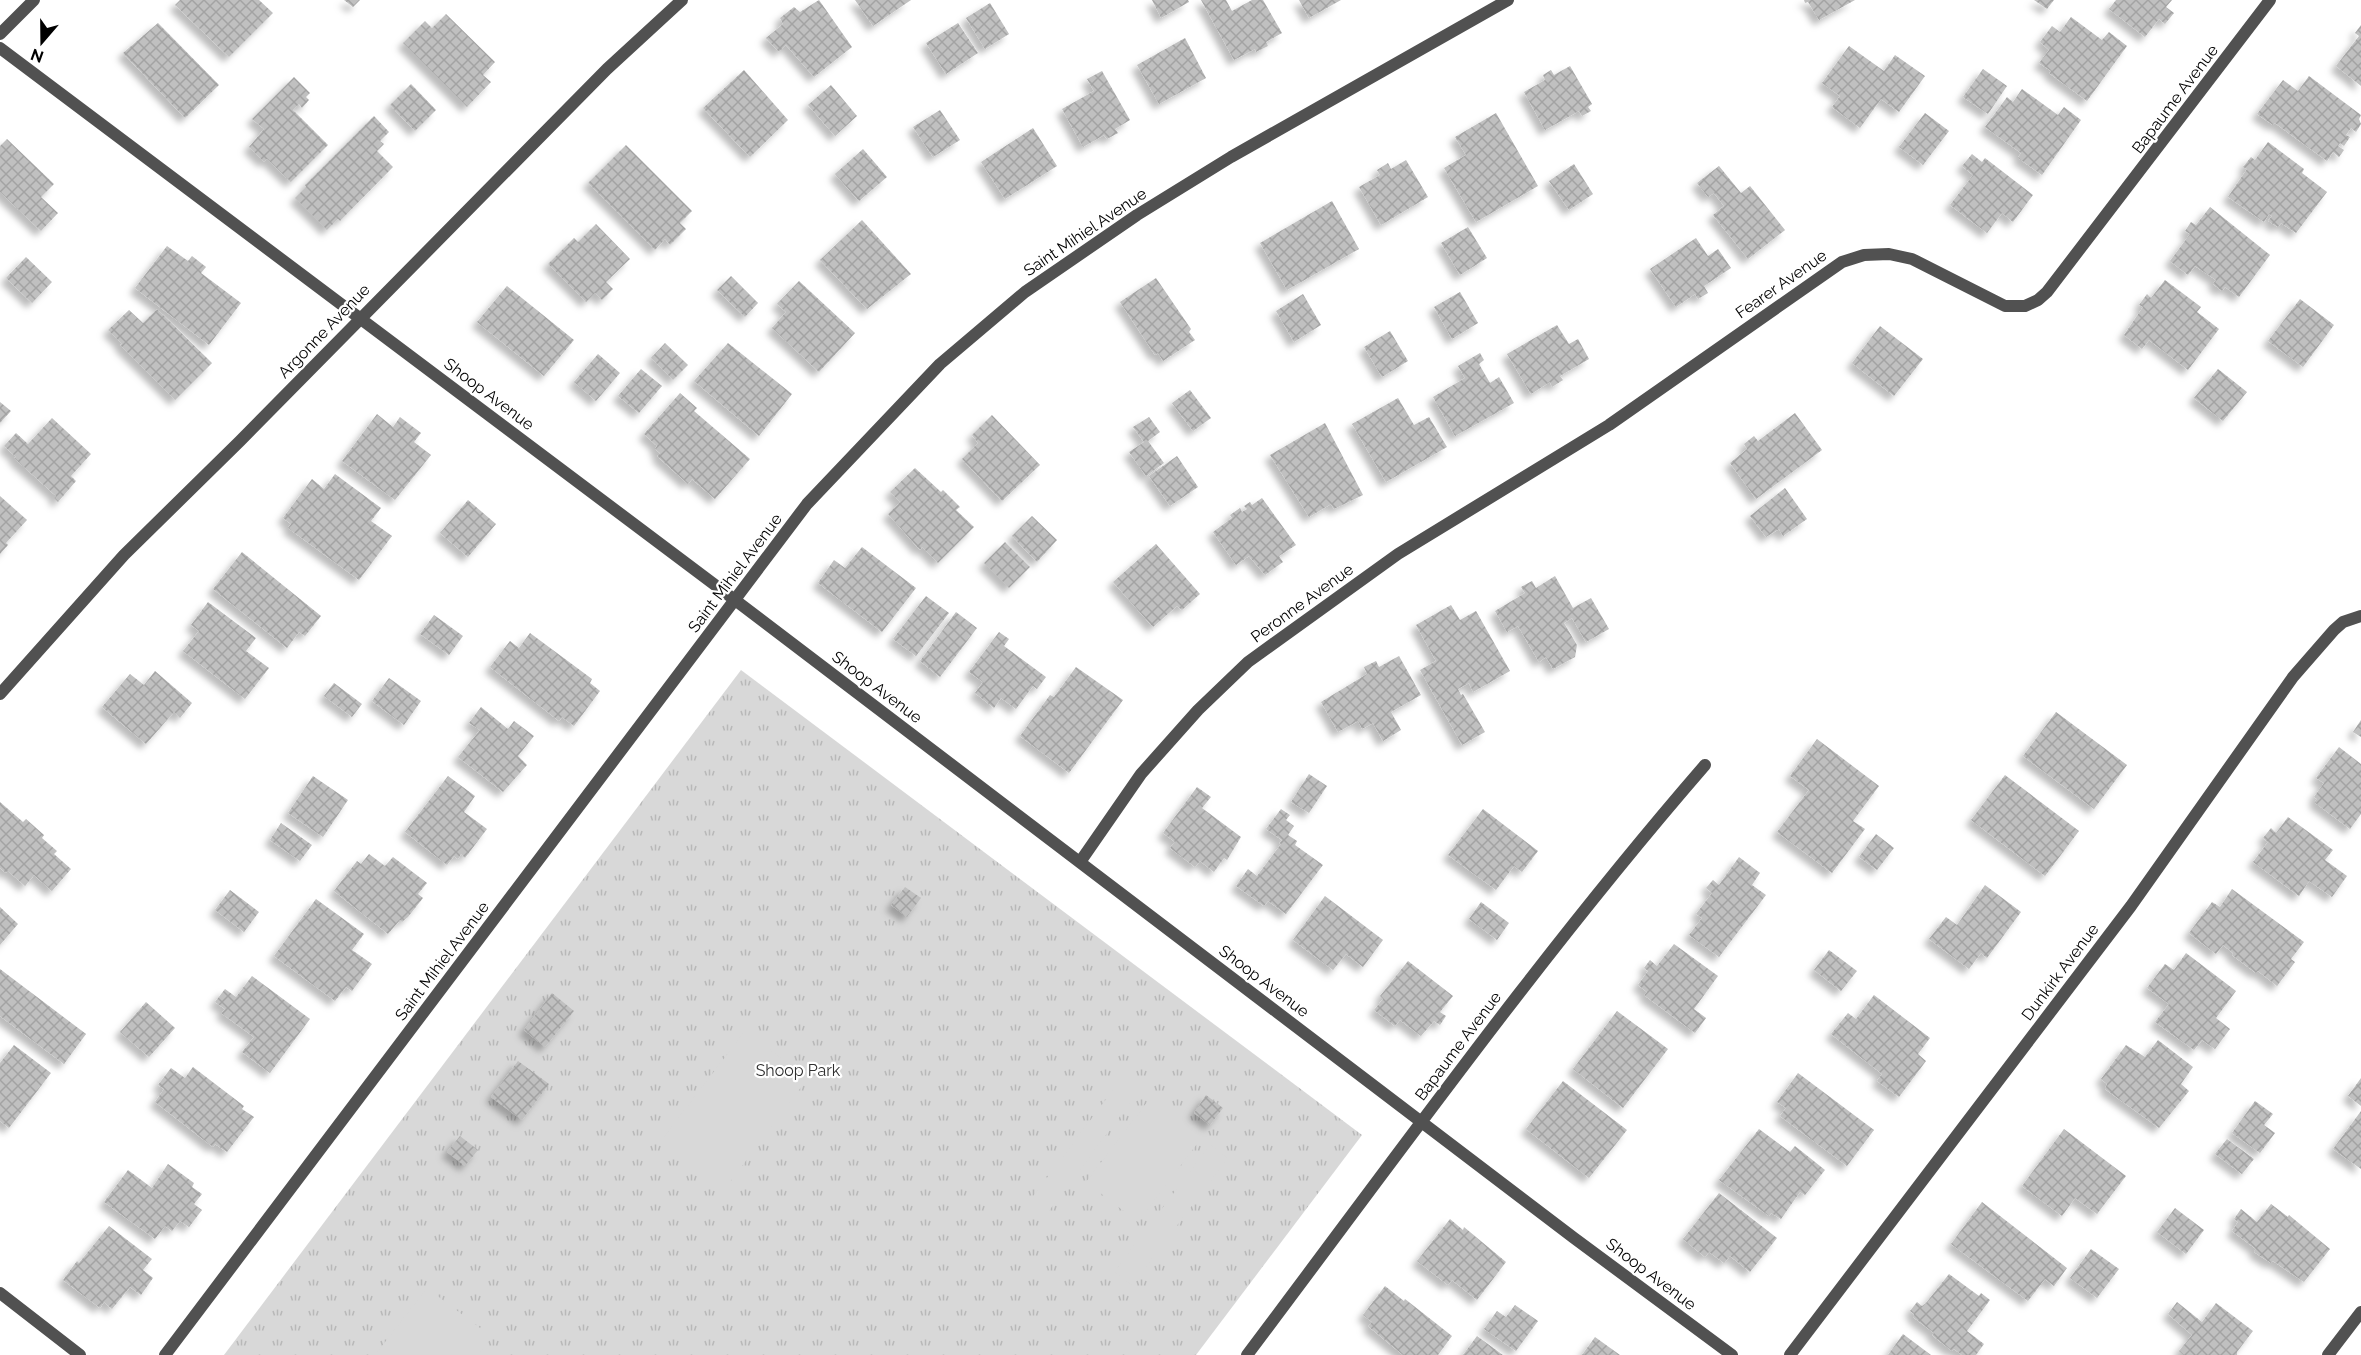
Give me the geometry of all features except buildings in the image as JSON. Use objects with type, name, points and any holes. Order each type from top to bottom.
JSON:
[{"type":"street","points":[[0,34],[34,0]]},
{"type":"street","name":"Argonne Avenue","points":[[0,694],[124,555],[240,441],[607,69],[682,0]]},
{"type":"street","name":"Saint Mihiel Avenue","points":[[165,1355],[807,504],[940,364],[1025,292],[1137,215],[1231,157],[1508,0]]},
{"type":"street","name":"Bapaume Avenue","points":[[2105,217],[2270,0]]},
{"type":"street","name":"Shoop Avenue","points":[[0,48],[735,600],[1732,1355]]},
{"type":"street","name":"Fearer Avenue","points":[[1597,433],[1842,262],[1864,255],[1912,259],[2006,306],[2025,306],[2038,300],[2047,292],[2105,217]]},
{"type":"street","name":"Peronne Avenue","points":[[1080,862],[1141,774],[1198,710],[1248,662],[1398,554],[1597,433]]},
{"type":"street","name":"Dunkirk Avenue","points":[[1790,1355],[2131,906],[2293,677],[2334,630],[2343,622],[2361,616]]},
{"type":"street","name":"Bapaume Avenue","points":[[1247,1355],[1511,1003],[1637,844],[1706,765]]},
{"type":"street","points":[[0,1293],[80,1355]]},
{"type":"street","points":[[2328,1355],[2361,1311]]},
{"type":"green space","name":"Shoop Park","points":[[741,670],[1362,1135],[1196,1355],[224,1355]]},
{"type":"green space","points":[[745,1031],[808,1078],[727,1186],[663,1138]]},
{"type":"green space","points":[[1122,1078],[1139,1091],[1045,1216],[1028,1203]]},
{"type":"green space","points":[[1148,1101],[1200,1140],[1138,1222],[1086,1182]]},
{"type":"green space","points":[[1210,1145],[1228,1158],[1132,1285],[1114,1272]]},
{"type":"green space","points":[[427,1288],[492,1337],[478,1355],[375,1355]]}]
